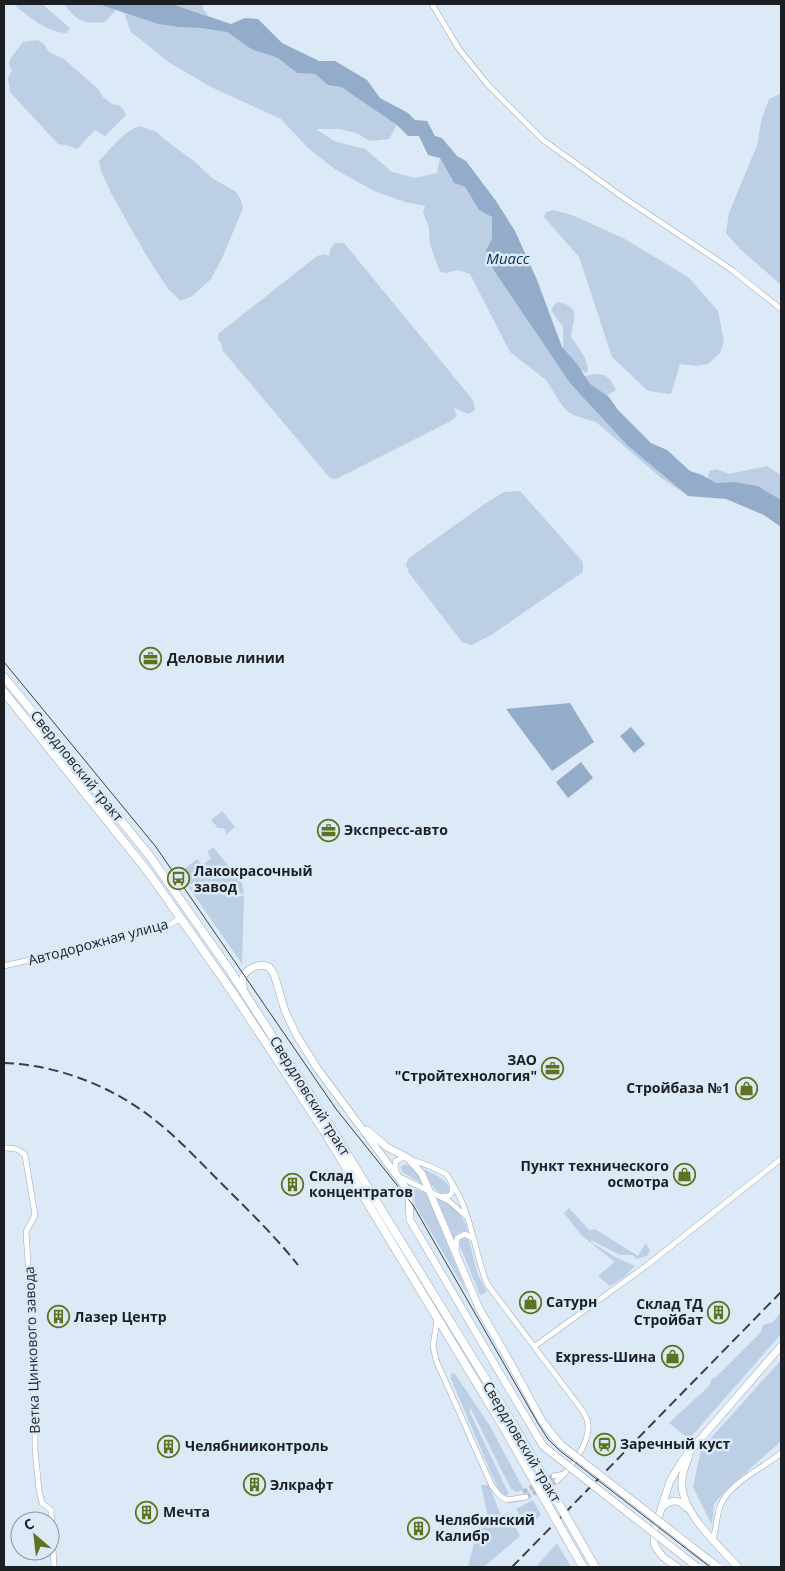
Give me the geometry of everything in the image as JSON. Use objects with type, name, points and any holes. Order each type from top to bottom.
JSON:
[{"type":"main road","name":"Свердловский тракт","points":[[4,677],[148,855],[231,972],[328,1123],[512,1422],[595,1567]]},
{"type":"main road","name":"Свердловский тракт","points":[[4,692],[149,873],[233,993],[324,1131],[504,1428],[583,1567]]},
{"type":"main road","name":"Автодорожная улица","points":[[181,918],[190,913]]},
{"type":"main road","points":[[231,972],[238,976],[244,975],[250,969],[260,965],[270,967],[288,1019],[297,1036],[317,1068],[408,1192],[408,1211],[413,1227],[543,1446],[697,1567]]},
{"type":"main road","points":[[244,975],[244,994]]},
{"type":"main road","points":[[354,1117],[377,1140],[408,1158],[422,1174],[434,1194],[479,1308],[542,1420],[560,1444],[718,1567]]},
{"type":"main road","points":[[677,1567],[663,1557],[657,1549],[654,1543],[654,1531],[677,1468],[781,1346]]},
{"type":"main road","points":[[692,1514],[685,1500],[682,1487],[686,1465],[694,1447]]},
{"type":"main road","points":[[661,1508],[669,1501],[682,1502],[738,1567]]},
{"type":"street","points":[[432,4],[459,50],[488,85],[543,140],[598,180],[732,270],[781,309]]},
{"type":"street","name":"Автодорожная улица","points":[[4,966],[164,928],[181,918]]},
{"type":"street","name":"Ветка Цинкового завода","points":[[4,1148],[21,1150],[25,1155],[35,1215],[26,1232],[33,1342],[31,1359],[35,1449],[42,1503],[51,1510],[54,1567]]},
{"type":"street","points":[[468,1218],[458,1207],[398,1176],[395,1164],[400,1158],[408,1158],[447,1176],[463,1202],[468,1218],[474,1240],[481,1269],[487,1284],[582,1410],[587,1420],[588,1433],[583,1445],[565,1474],[556,1478]]},
{"type":"street","points":[[535,1346],[646,1266],[781,1159]]},
{"type":"street","points":[[434,1194],[445,1197],[449,1196],[452,1189],[451,1182]]},
{"type":"street","points":[[456,1253],[457,1238],[461,1235],[465,1234],[474,1240]]},
{"type":"street","points":[[438,1319],[433,1346],[436,1360],[492,1486],[500,1496],[507,1500],[524,1494]]},
{"type":"street","points":[[713,1539],[717,1528],[718,1512],[727,1495],[744,1479],[781,1453]]},
{"type":"shaded area","points":[[13,4],[42,4],[70,28],[66,33],[58,32],[38,23]]},
{"type":"shaded area","points":[[64,4],[98,4],[116,10],[105,22],[91,23],[77,18]]},
{"type":"shaded area","points":[[172,4],[203,4],[203,9],[209,16]]},
{"type":"shaded area","points":[[124,13],[158,24],[227,32],[251,49],[278,58],[297,73],[315,74],[328,85],[341,87],[397,125],[389,139],[370,141],[356,133],[340,129],[316,129],[334,141],[365,149],[392,172],[415,178],[437,173],[440,158],[454,183],[465,187],[479,210],[493,217],[492,239],[571,382],[596,374],[607,377],[616,390],[603,398],[628,446],[688,496],[660,477],[596,422],[568,412],[546,380],[510,352],[470,274],[458,270],[447,273],[440,272],[430,245],[429,228],[423,213],[425,206],[405,202],[376,192],[336,170],[308,148],[281,119],[211,87],[170,63],[131,32]]},
{"type":"shaded area","points":[[38,40],[44,44],[49,52],[64,59],[98,89],[103,97],[123,109],[126,115],[105,136],[95,130],[77,149],[58,144],[10,92],[8,78],[12,70],[9,65],[10,59],[23,42]]},
{"type":"shaded area","points":[[780,94],[781,285],[740,249],[726,233],[729,213],[758,143],[761,121],[769,99]]},
{"type":"shaded area","points":[[139,126],[157,132],[212,178],[236,192],[243,208],[211,279],[192,296],[181,301],[168,289],[146,255],[111,193],[101,171],[99,161],[122,137]]},
{"type":"shaded area","points":[[553,210],[572,215],[623,238],[688,277],[718,311],[724,341],[720,353],[708,364],[696,366],[680,364],[671,394],[648,391],[612,357],[579,257],[544,217],[546,212]]},
{"type":"shaded area","points":[[335,243],[344,243],[473,400],[475,410],[468,414],[454,408],[457,416],[451,421],[336,479],[330,478],[223,351],[221,342],[218,340],[218,334],[317,256],[324,254],[329,256],[330,249]]},
{"type":"shaded area","points":[[559,302],[571,307],[573,311],[574,319],[571,337],[586,360],[588,370],[586,373],[577,368],[563,352],[563,327],[551,310]]},
{"type":"shaded area","points":[[767,466],[781,475],[781,500],[758,486],[735,482],[716,483],[708,479],[709,471],[716,469],[729,474]]},
{"type":"shaded area","points":[[520,491],[583,562],[583,572],[491,635],[472,645],[462,642],[409,573],[406,565],[408,559],[504,492]]},
{"type":"shaded area","points":[[222,811],[235,827],[224,836],[226,833],[225,829],[218,828],[211,820]]},
{"type":"shaded area","points":[[213,847],[242,883],[244,894],[223,892],[186,883],[189,881],[182,871],[197,859],[203,865],[211,858],[207,852]]},
{"type":"shaded area","points":[[188,886],[225,895],[244,896],[242,964]]},
{"type":"shaded area","points":[[405,1164],[413,1168],[424,1185],[402,1172],[401,1167]]},
{"type":"shaded area","points":[[424,1169],[445,1181],[449,1188],[449,1193],[436,1190]]},
{"type":"shaded area","points":[[413,1188],[427,1194],[468,1295],[415,1205]]},
{"type":"shaded area","points":[[437,1199],[457,1211],[468,1231],[458,1233],[454,1239]]},
{"type":"shaded area","points":[[569,1208],[589,1230],[595,1229],[638,1256],[646,1243],[650,1251],[647,1256],[637,1259],[633,1255],[620,1255],[591,1240],[591,1242],[615,1257],[635,1266],[624,1277],[610,1286],[598,1276],[615,1262],[581,1235],[564,1213]]},
{"type":"shaded area","points":[[463,1238],[469,1240],[478,1275],[487,1292],[480,1295],[460,1246],[460,1241]]},
{"type":"shaded area","points":[[781,1312],[781,1334],[689,1439],[669,1423],[709,1386],[712,1379],[761,1332],[763,1325],[773,1322]]},
{"type":"shaded area","points":[[781,1360],[781,1441],[725,1491],[714,1504],[712,1525],[693,1487],[701,1449]]},
{"type":"shaded area","points":[[451,1373],[455,1374],[490,1426],[524,1490],[516,1492],[511,1489],[470,1407],[470,1413],[509,1494],[505,1496],[498,1489],[451,1379]]},
{"type":"shaded area","points":[[481,1485],[489,1485],[501,1516],[508,1513],[520,1536],[484,1567],[468,1567],[481,1515],[488,1518]]},
{"type":"shaded area","points":[[533,1500],[541,1515],[528,1528],[516,1509]]},
{"type":"shaded area","points":[[557,1543],[571,1567],[536,1567]]},
{"type":"water","name":"Миасс","points":[[98,4],[172,4],[231,24],[245,18],[258,19],[282,43],[319,61],[335,61],[367,80],[380,98],[408,113],[415,120],[427,121],[435,136],[442,138],[457,156],[466,161],[496,201],[515,231],[537,280],[562,347],[577,364],[590,384],[609,397],[618,410],[651,443],[667,450],[690,471],[716,483],[735,482],[758,486],[781,500],[781,527],[764,515],[726,499],[688,496],[628,446],[570,383],[493,269],[486,250],[492,239],[492,217],[479,210],[465,187],[454,183],[440,158],[428,155],[419,136],[408,136],[397,125],[341,87],[328,85],[315,74],[297,73],[278,58],[251,49],[227,32],[158,24]]},
{"type":"water","points":[[570,703],[594,742],[552,771],[506,709]]},
{"type":"water","points":[[631,727],[645,744],[634,753],[620,736]]},
{"type":"water","points":[[581,762],[593,778],[568,798],[556,782]]},
{"type":"tunnel","points":[[523,1492],[554,1476]]},
{"type":"tunnel","points":[[526,1497],[557,1481]]},
{"type":"tram line","points":[[4,662],[156,847],[336,1109],[413,1205],[548,1439],[559,1450],[710,1567]]},
{"type":"railway","points":[[4,1063],[43,1068],[82,1079],[118,1095],[135,1106],[160,1124],[187,1148],[260,1222],[298,1265]]},
{"type":"railway","points":[[512,1567],[781,1292]]},
{"type":"place","name":"Деловые линии","points":[[151,658]]},
{"type":"place","name":"Экспресс-авто","points":[[328,830]]},
{"type":"place","name":"Лакокрасочный завод","points":[[178,879]]},
{"type":"place","name":"ЗАО \"Стройтехнология\"","points":[[553,1068]]},
{"type":"place","name":"Стройбаза №1","points":[[746,1088]]},
{"type":"place","name":"Пункт технического осмотра","points":[[685,1174]]},
{"type":"place","name":"Склад концентратов","points":[[293,1184]]},
{"type":"place","name":"Сатурн","points":[[530,1302]]},
{"type":"place","name":"Склад ТД Стройбат","points":[[719,1312]]},
{"type":"place","name":"Лазер Центр","points":[[58,1317]]},
{"type":"place","name":"Express-Шина","points":[[672,1357]]},
{"type":"place","name":"Заречный куст","points":[[604,1444]]},
{"type":"place","name":"Челябнииконтроль","points":[[169,1446]]},
{"type":"place","name":"Элкрафт","points":[[254,1485]]},
{"type":"place","name":"Мечта","points":[[147,1512]]},
{"type":"place","name":"Челябинский Калибр","points":[[419,1528]]}]
